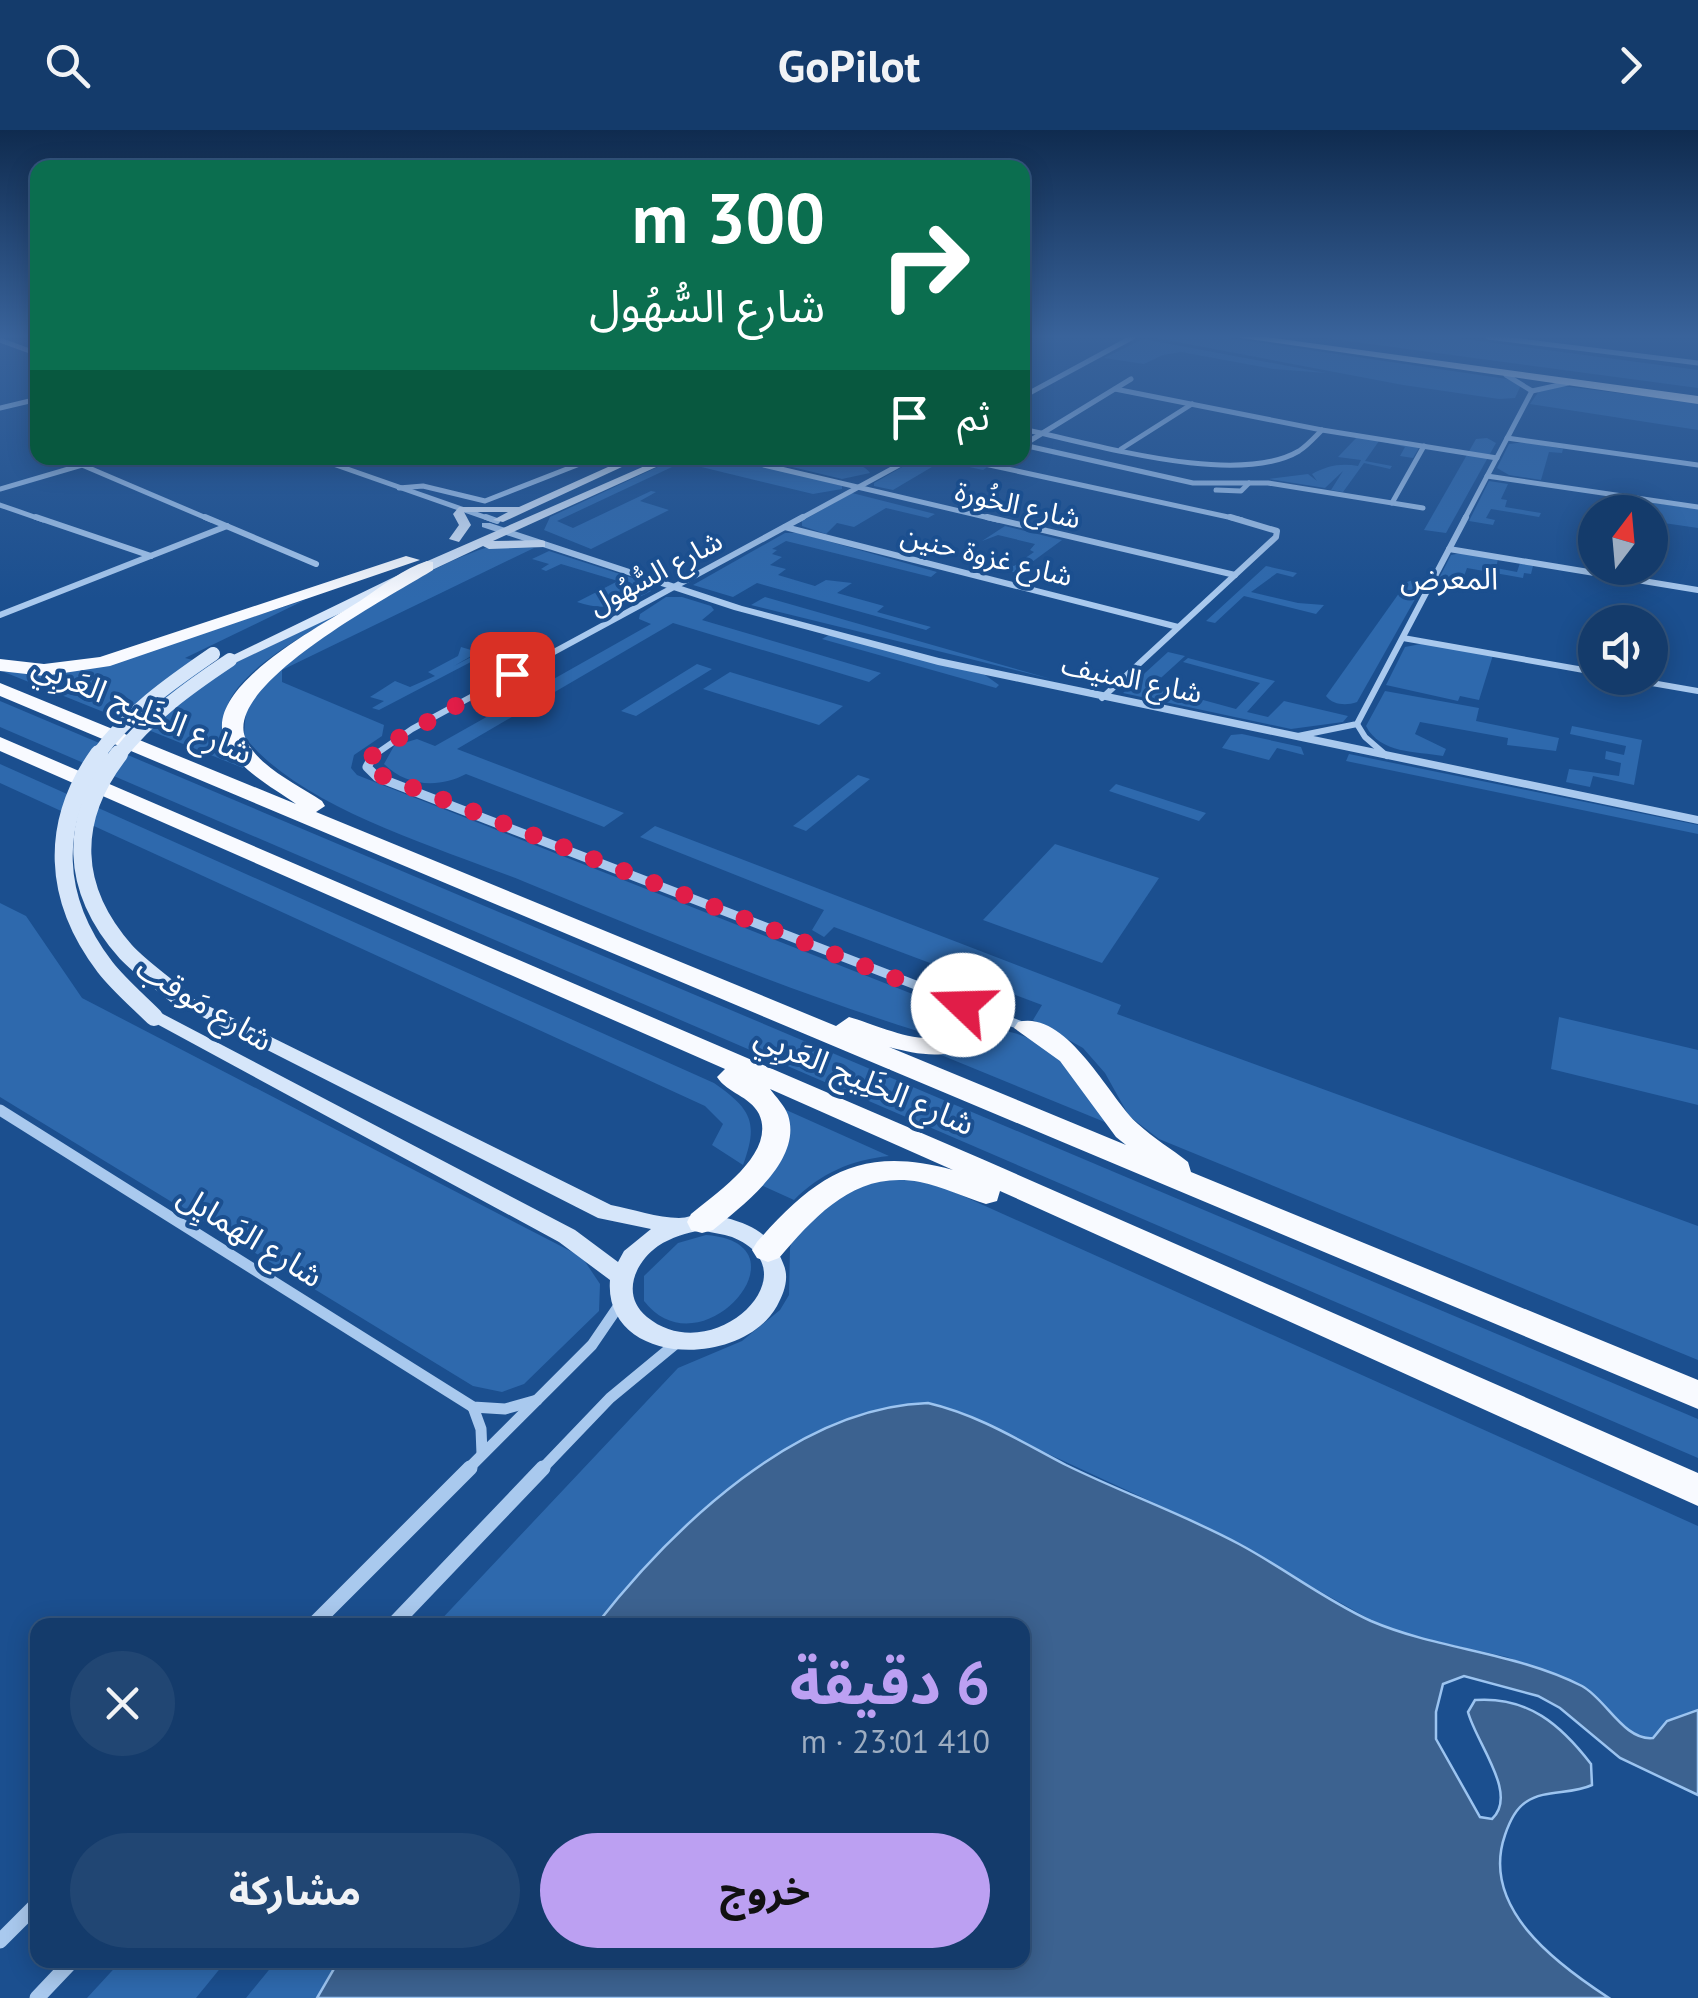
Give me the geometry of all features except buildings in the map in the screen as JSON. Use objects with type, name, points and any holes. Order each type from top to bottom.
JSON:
[{"type":"highway","points":[[0,664],[44,670],[103,662],[419,563]]},
{"type":"highway","points":[[360,839],[242,756],[233,722],[250,689],[274,665],[419,563]]},
{"type":"highway","name":"شارع الخَلِيج العَربِي","points":[[0,689],[1698,1395]]},
{"type":"highway","name":"شارع الخَلِيج العَربِي","points":[[0,743],[972,1166],[1300,1316],[1698,1490]]},
{"type":"highway","points":[[511,967],[538,986],[759,1094],[777,1128],[771,1154],[750,1182],[690,1224]]},
{"type":"highway","points":[[738,995],[932,1046],[956,1044],[970,1034],[972,1023],[963,1005]]},
{"type":"highway","points":[[1028,1028],[1084,1069],[1126,1130],[1225,1201]]},
{"type":"highway","points":[[768,1250],[802,1209],[833,1184],[870,1171],[920,1170],[956,1180],[1300,1316]]},
{"type":"main road","name":"شارع مَوقب","points":[[461,543],[501,526],[530,506],[610,465]]},
{"type":"main road","name":"شارع مَوقب","points":[[621,1288],[566,1236],[154,1017],[121,994],[73,943],[50,888],[50,834],[70,782],[106,735],[154,692],[461,543],[560,508],[655,465]]},
{"type":"main road","points":[[530,506],[461,512],[465,525],[461,543],[544,542],[541,526],[560,508]]},
{"type":"main road","name":"شارع مَوقب","points":[[222,657],[131,736],[98,781],[82,829],[83,880],[105,930],[124,954],[180,998],[606,1212],[690,1224]]},
{"type":"main road","points":[[690,1224],[741,1229],[768,1250],[776,1266],[772,1299],[762,1314],[725,1337],[679,1341],[642,1327],[621,1288],[640,1245],[690,1224]]},
{"type":"street","points":[[1030,440],[1055,424]]},
{"type":"street","points":[[1120,449],[1160,424]]},
{"type":"street","points":[[1293,424],[1497,458]]},
{"type":"street","points":[[1357,724],[1514,424]]},
{"type":"street","points":[[1030,430],[1194,463],[1256,463],[1299,451],[1322,430]]},
{"type":"street","points":[[1507,438],[1698,465]]},
{"type":"street","points":[[1392,502],[1424,446]]},
{"type":"street","points":[[1030,447],[1235,492],[1249,483],[1423,508]]},
{"type":"street","points":[[0,489],[79,465]]},
{"type":"street","points":[[84,465],[316,564]]},
{"type":"street","points":[[335,465],[501,526]]},
{"type":"street","points":[[398,488],[422,484],[470,501],[485,501],[577,465]]},
{"type":"street","name":"شارع الخُورة","points":[[764,465],[1234,576]]},
{"type":"street","name":"شارع السُّهُول","points":[[899,465],[412,729],[372,755],[368,770],[1028,1028]]},
{"type":"street","points":[[989,465],[1274,528],[1276,538],[1102,698]]},
{"type":"street","points":[[1487,476],[1698,507]]},
{"type":"street","points":[[0,505],[152,556]]},
{"type":"street","points":[[0,615],[228,526]]},
{"type":"street","name":"شارع المنيف","points":[[501,526],[674,587],[905,653],[1102,698],[1698,820]]},
{"type":"street","name":"شارع غزوة حنين","points":[[785,527],[1178,627]]},
{"type":"street","points":[[1449,550],[1698,590]]},
{"type":"street","points":[[1402,638],[1578,669]]},
{"type":"street","points":[[1668,686],[1698,691]]},
{"type":"street","points":[[1293,736],[1357,724]]},
{"type":"street","points":[[1357,724],[1372,744],[1388,756]]},
{"type":"street","name":"شارع الهَمايِل","points":[[0,1110],[473,1406]]},
{"type":"street","points":[[320,1618],[592,1345],[621,1288]]},
{"type":"street","points":[[400,1618],[610,1398],[679,1341]]},
{"type":"street","points":[[482,1455],[481,1430],[473,1406],[504,1409],[537,1400]]},
{"type":"street","points":[[0,1941],[30,1912]]},
{"type":"street","points":[[37,1998],[66,1968]]},
{"type":"shaded area","points":[[1660,424],[1698,424],[1698,430]]},
{"type":"shaded area","points":[[1357,437],[1420,446],[1413,458],[1400,456],[1405,447],[1379,441],[1365,461],[1392,466],[1390,469],[1364,463],[1343,492],[1331,490],[1343,471],[1325,488],[1269,479],[1308,474],[1317,481],[1312,474],[1323,469],[1358,466],[1361,460],[1338,457]]},
{"type":"shaded area","points":[[1487,438],[1496,443],[1446,533],[1424,530],[1476,439]]},
{"type":"shaded area","points":[[1525,442],[1563,449],[1562,453],[1549,452],[1541,480],[1509,475],[1497,468],[1509,444]]},
{"type":"shaded area","points":[[662,465],[672,467],[557,521],[573,528],[651,491],[656,492],[640,501],[669,510],[591,549],[544,530],[550,517]]},
{"type":"shaded area","points":[[693,465],[762,465],[842,486],[813,494]]},
{"type":"shaded area","points":[[784,465],[860,465],[870,473],[842,479]]},
{"type":"shaded area","points":[[906,465],[935,465],[893,490],[874,483]]},
{"type":"shaded area","points":[[960,465],[989,466],[983,470]]},
{"type":"shaded area","points":[[1489,481],[1508,484],[1501,499],[1507,500],[1505,507],[1541,513],[1539,517],[1491,509],[1486,518],[1495,520],[1493,525],[1469,521]]},
{"type":"shaded area","points":[[852,493],[935,514],[928,518],[886,508],[854,527],[837,523],[826,534],[802,526],[802,521]]},
{"type":"shaded area","points":[[1668,505],[1698,509],[1698,528],[1668,524]]},
{"type":"shaded area","points":[[1005,526],[1062,540],[1017,573],[959,558],[968,552],[1014,566],[1034,552],[1030,550],[1035,544],[998,535],[982,541]]},
{"type":"shaded area","points":[[785,533],[799,533],[937,572],[931,577],[786,541],[772,549],[777,550],[772,554],[782,557],[770,565],[786,569],[778,575],[815,586],[826,580],[852,583],[837,593],[884,606],[877,612],[931,627],[926,630],[757,583],[733,597],[693,585]]},
{"type":"shaded area","points":[[496,545],[534,548],[282,670],[282,682],[384,725],[382,736],[354,755],[351,768],[357,775],[943,1006],[956,1018],[952,1027],[940,1033],[924,1033],[823,999],[414,840],[335,805],[299,784],[268,762],[244,736],[250,699],[294,656],[401,587],[470,553]]},
{"type":"shaded area","points":[[549,551],[651,584],[651,591],[615,606],[577,602],[618,581],[561,564],[546,571],[541,569],[549,564],[532,559]]},
{"type":"shaded area","points":[[1451,555],[1498,559],[1496,568],[1517,572],[1520,563],[1533,566],[1531,574],[1524,573],[1523,578],[1467,568],[1460,587],[1464,591],[1452,589],[1450,593],[1434,588]]},
{"type":"shaded area","points":[[1266,566],[1297,573],[1293,577],[1277,573],[1251,592],[1324,605],[1316,614],[1244,596],[1215,623],[1206,621]]},
{"type":"shaded area","points":[[1413,580],[1423,585],[1357,702],[1340,704],[1329,699],[1326,696],[1407,582]]},
{"type":"shaded area","points":[[666,597],[682,597],[711,606],[714,610],[702,620],[881,673],[869,682],[673,623],[457,749],[624,813],[604,827],[466,774],[445,782],[424,783],[403,777],[384,764],[394,746],[417,739],[435,746],[651,624],[639,619],[640,614]]},
{"type":"shaded area","points":[[765,597],[1051,679],[751,605]]},
{"type":"shaded area","points":[[305,600],[185,658],[224,668],[342,612],[270,658],[237,689],[225,722],[245,764],[243,768],[4,672],[95,668]]},
{"type":"shaded area","points":[[829,635],[985,675],[999,685],[996,688],[822,639]]},
{"type":"shaded area","points":[[1426,643],[1493,655],[1479,700],[1460,696],[1458,701],[1386,685],[1405,647]]},
{"type":"shaded area","points":[[461,647],[478,652],[454,666],[483,651],[488,653],[379,710],[372,708],[384,701],[370,697],[395,681],[410,687],[435,676],[428,672],[458,656]]},
{"type":"shaded area","points":[[1168,652],[1185,656],[1152,686],[1236,709],[1260,683],[1183,662],[1188,658],[1275,681],[1247,712],[1268,717],[1284,701],[1348,716],[1343,722],[1291,729],[1123,693]]},
{"type":"shaded area","points":[[697,664],[712,669],[636,716],[621,711]]},
{"type":"shaded area","points":[[730,672],[843,706],[819,725],[703,689]]},
{"type":"shaded area","points":[[1385,691],[1479,708],[1476,721],[1559,738],[1556,751],[1507,745],[1508,738],[1420,722],[1415,734],[1446,749],[1443,756],[1389,746],[1366,726]]},
{"type":"shaded area","points":[[0,701],[1698,1419],[1698,1458],[0,727]]},
{"type":"shaded area","points":[[1572,726],[1642,740],[1634,785],[1593,776],[1590,787],[1566,782],[1569,769],[1619,776],[1621,763],[1605,759],[1606,751],[1624,755],[1626,746],[1570,734]]},
{"type":"shaded area","points":[[1231,735],[1301,747],[1304,755],[1277,748],[1269,760],[1222,748]]},
{"type":"shaded area","points":[[1349,754],[1698,825],[1698,834],[1346,761]]},
{"type":"shaded area","points":[[0,764],[714,1083],[744,1109],[748,1118],[750,1138],[743,1165],[712,1145],[723,1124],[705,1106],[0,783]]},
{"type":"shaded area","points":[[858,775],[870,779],[806,831],[793,826]]},
{"type":"shaded area","points":[[1116,784],[1206,813],[1199,821],[1109,791]]},
{"type":"shaded area","points":[[655,826],[1121,1005],[1117,1014],[1698,1226],[1698,1360],[1159,1139],[1129,1116],[1105,1073],[1083,1048],[1033,1020],[1042,1005],[834,927],[824,937],[812,930],[824,910],[640,837]]},
{"type":"shaded area","points":[[1055,844],[1159,878],[1102,963],[983,920]]},
{"type":"shaded area","points":[[0,903],[26,916],[82,998],[582,1257],[600,1284],[599,1311],[524,1384],[502,1392],[473,1386],[0,1097]]},
{"type":"shaded area","points":[[1559,1017],[1698,1050],[1698,1105],[1551,1069]]},
{"type":"shaded area","points":[[993,1030],[1014,1033],[1048,1050],[1075,1077],[1112,1125],[924,1048]]},
{"type":"shaded area","points":[[784,1109],[889,1156],[837,1169],[794,1200],[761,1185]]},
{"type":"shaded area","points":[[898,1176],[943,1187],[1698,1526],[1698,1710],[1667,1721],[1653,1738],[1632,1733],[1586,1688],[1507,1657],[1411,1636],[1371,1620],[1202,1525],[949,1408],[669,1618],[443,1618],[678,1368],[742,1341],[780,1310],[789,1295],[790,1248],[795,1230],[844,1188]]},
{"type":"shaded area","points":[[706,1235],[737,1243],[750,1259],[749,1279],[737,1299],[717,1315],[693,1323],[667,1320],[644,1301],[644,1276],[678,1243]]},
{"type":"shaded area","points":[[928,1403],[982,1422],[1218,1533],[1371,1621],[1423,1639],[1530,1666],[1582,1686],[1624,1726],[1643,1737],[1653,1738],[1667,1721],[1698,1710],[1698,1795],[1620,1758],[1560,1708],[1538,1696],[1464,1676],[1443,1684],[1436,1712],[1436,1739],[1480,1817],[1492,1819],[1501,1796],[1468,1712],[1475,1700],[1511,1703],[1542,1716],[1568,1737],[1591,1764],[1592,1785],[1541,1795],[1519,1808],[1507,1830],[1500,1861],[1503,1886],[1527,1930],[1566,1968],[1609,1998],[317,1998],[334,1968],[1030,1968],[1030,1618],[602,1618],[662,1550],[742,1479],[786,1449],[832,1426],[879,1410]]},
{"type":"shaded area","points":[[115,1968],[220,1968],[196,1998],[87,1998]]},
{"type":"shaded area","points":[[270,1968],[381,1968],[357,1998],[246,1998]]},
{"type":"district","name":"المعرض","points":[[1449,577]]},
{"type":"route","points":[[512,674],[376,751],[367,763],[368,770],[963,1005]]}]
